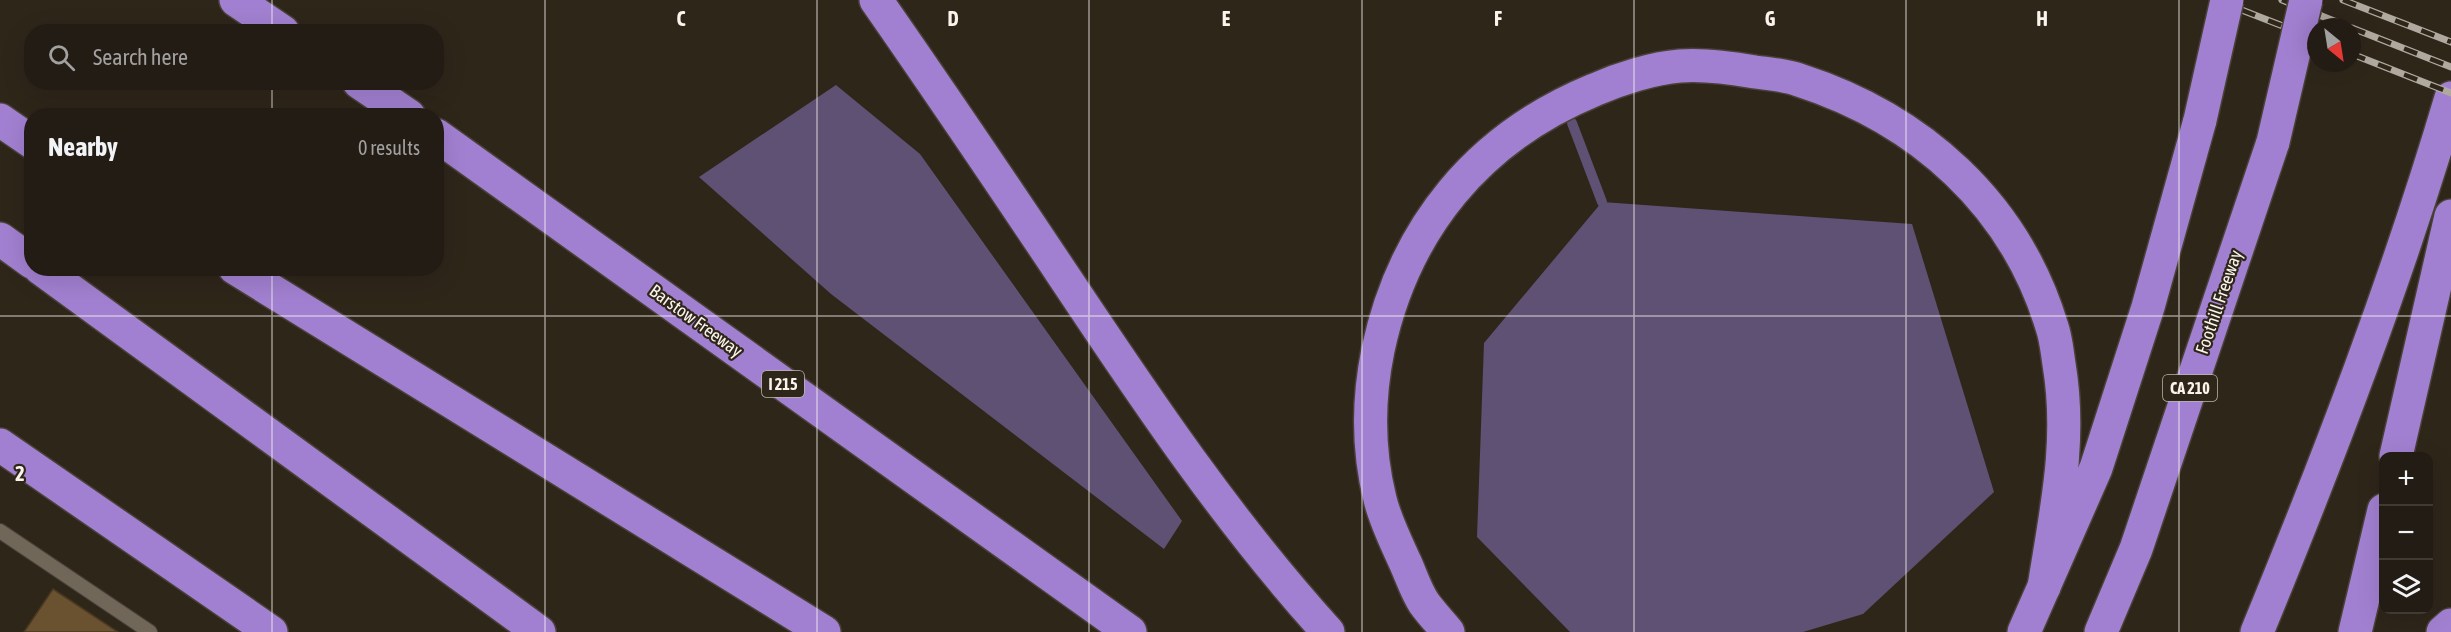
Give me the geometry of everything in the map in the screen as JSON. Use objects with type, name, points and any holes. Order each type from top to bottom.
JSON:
[{"type":"highway","points":[[236,0],[271,24]]},
{"type":"highway","points":[[876,0],[953,110],[1107,342],[1191,462],[1279,578],[1328,632]]},
{"type":"highway","points":[[2024,632],[2096,468],[2148,307],[2200,120],[2227,0]]},
{"type":"highway","name":"Foothill Freeway","points":[[2101,632],[2136,549],[2273,142],[2306,0]]},
{"type":"highway","points":[[1448,632],[1423,602],[1384,513],[1371,448],[1371,383],[1385,318],[1408,260],[1435,215],[1473,168],[1517,130],[1570,100],[1616,81],[1680,66],[1735,69],[1796,79],[1866,106],[1917,137],[1964,178],[2002,223],[2032,272],[2053,329],[2064,393],[2064,457],[2044,587]]},
{"type":"highway","points":[[371,90],[397,108]]},
{"type":"highway","points":[[2257,632],[2325,467],[2423,193],[2451,98]]},
{"type":"highway","points":[[0,120],[24,136]]},
{"type":"highway","name":"Barstow Freeway","points":[[444,141],[1130,632]]},
{"type":"highway","points":[[2397,452],[2451,216]]},
{"type":"highway","points":[[0,239],[24,256]]},
{"type":"highway","points":[[51,276],[538,632]]},
{"type":"highway","points":[[249,276],[824,632]]},
{"type":"highway","points":[[0,445],[271,632]]},
{"type":"highway","points":[[2355,632],[2379,531]]},
{"type":"highway","points":[[2443,632],[2451,625]]},
{"type":"lane","points":[[0,531],[150,632]]},
{"type":"shaded area","points":[[836,85],[920,154],[1182,521],[1164,549],[831,294],[699,177]]},
{"type":"shaded area","points":[[1602,202],[1912,224],[1994,492],[1863,614],[1803,632],[1570,632],[1477,537],[1484,343]]},
{"type":"building","points":[[53,589],[118,632],[24,632]]},
{"type":"waterway","points":[[1572,123],[1602,202]]},
{"type":"railway","points":[[2216,0],[2307,35]]},
{"type":"railway","points":[[2282,0],[2327,18]]},
{"type":"railway","points":[[2343,0],[2451,42]]},
{"type":"railway","points":[[2361,32],[2451,67]]},
{"type":"railway","points":[[2361,58],[2451,93]]}]
